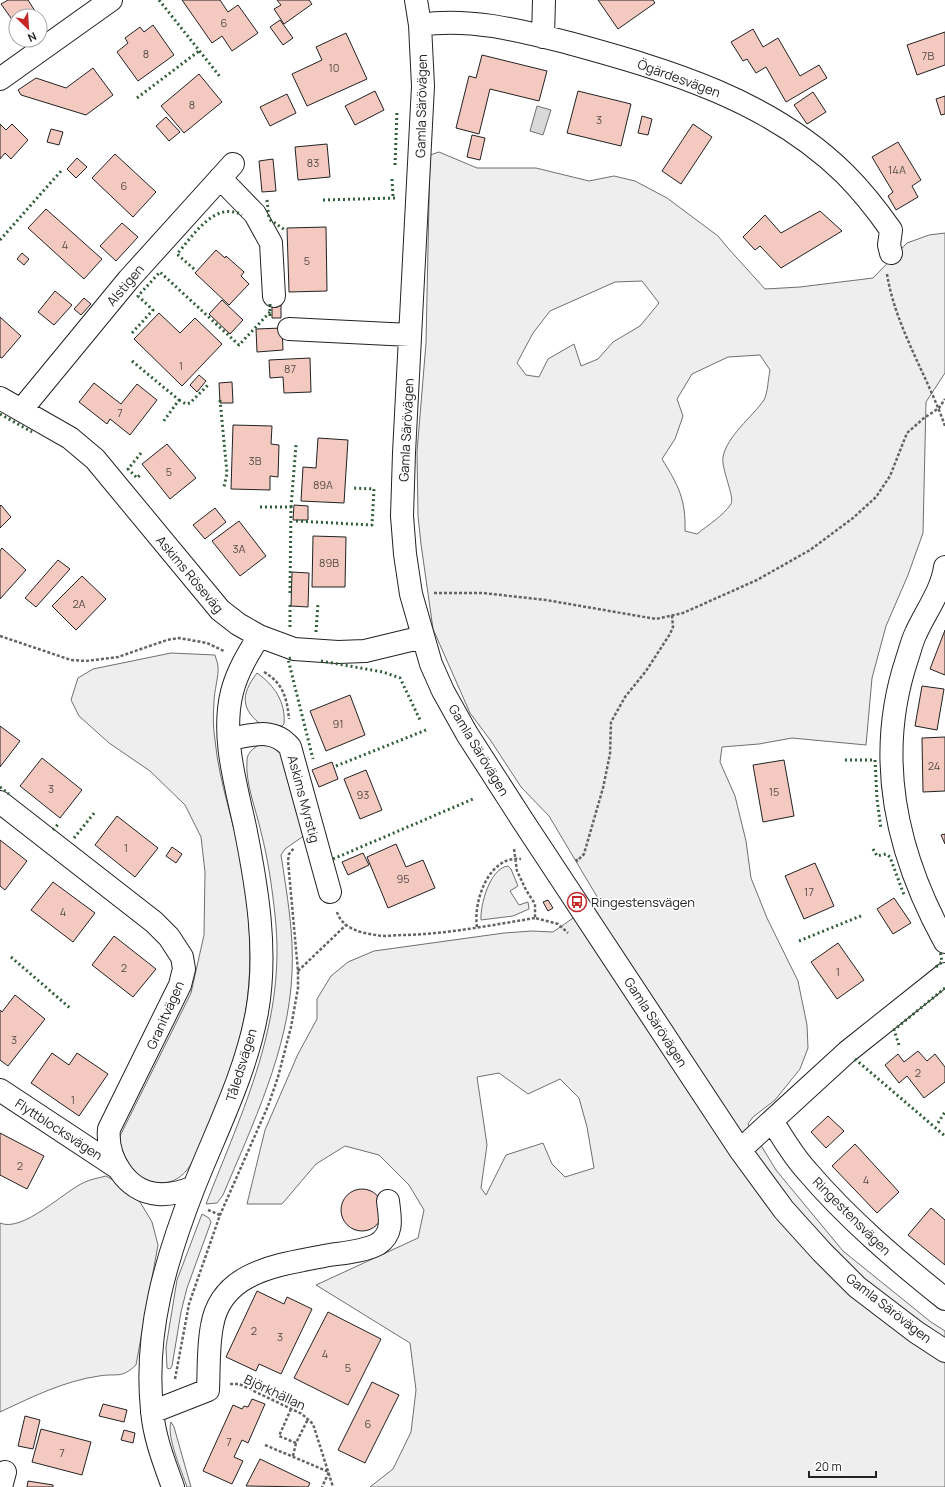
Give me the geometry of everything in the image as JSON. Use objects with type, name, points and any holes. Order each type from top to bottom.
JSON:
[{"type":"street","points":[[0,79],[111,0]]},
{"type":"street","name":"Gamla Särövägen","points":[[416,0],[420,25],[422,94],[402,516],[405,554],[411,594],[434,671],[459,720],[531,833],[740,1150],[784,1210],[857,1286],[904,1323],[945,1351]]},
{"type":"street","points":[[543,37],[544,0]]},
{"type":"street","name":"Ögärdesvägen","points":[[420,25],[439,22],[482,25],[543,37],[654,67],[697,81],[768,117],[825,156],[850,180],[891,230],[889,245],[891,253]]},
{"type":"street","name":"Alstigen","points":[[22,410],[129,279],[227,171],[255,214],[271,243],[274,296]]},
{"type":"street","points":[[289,329],[410,334]]},
{"type":"street","name":"Askims Röseväg","points":[[0,398],[70,438],[95,459],[220,610],[238,624],[259,636],[294,649],[338,652],[365,651],[423,637]]},
{"type":"street","points":[[944,574],[915,634],[903,670],[897,696],[890,753],[894,801],[905,848],[915,880],[945,942]]},
{"type":"street","name":"Tåledsvägen","points":[[173,1487],[162,1456],[152,1412],[150,1370],[160,1286],[194,1187],[238,1079],[257,1011],[260,984],[260,940],[256,886],[234,779],[229,739],[231,694],[235,681],[245,660],[259,636]]},
{"type":"street","name":"Askims Myrstig","points":[[229,739],[271,734],[282,738],[290,747],[330,892]]},
{"type":"street","name":"Granitvägen","points":[[0,802],[154,922],[169,937],[182,958],[184,970],[180,986],[109,1129],[108,1140],[110,1152],[118,1168],[128,1180],[142,1189],[156,1194],[178,1193],[194,1187]]},
{"type":"street","points":[[740,1150],[847,1052],[945,974]]},
{"type":"street","name":"Flyttblocksvägen","points":[[0,1090],[118,1168]]},
{"type":"street","name":"Ringestensvägen","points":[[772,1122],[806,1170],[828,1195],[885,1251],[945,1299]]},
{"type":"street","points":[[152,1412],[208,1390],[212,1324],[222,1296],[241,1279],[252,1274],[294,1262],[378,1244],[386,1238],[390,1228],[388,1201]]},
{"type":"path","points":[[891,253],[885,257],[888,282],[919,366],[939,408],[945,426]]},
{"type":"path","points":[[411,594],[483,593],[546,600],[656,619],[683,613],[757,580],[810,550],[853,518],[876,497],[887,481],[908,433],[924,418],[939,408],[945,399]]},
{"type":"path","points":[[573,854],[577,861],[584,854],[604,788],[610,754],[611,722],[616,710],[646,671],[670,634],[673,627],[672,615]]},
{"type":"path","points":[[0,636],[71,660],[92,661],[118,657],[167,640],[180,638],[207,643],[245,660],[271,676],[283,688],[287,703],[294,757]]},
{"type":"path","points":[[531,833],[514,843],[514,858],[517,871],[526,890],[536,904],[535,918]]},
{"type":"path","points":[[174,1404],[175,1377],[189,1304],[220,1215],[268,1106],[278,1077],[298,988],[298,971],[290,893],[289,854],[294,848],[315,839]]},
{"type":"path","points":[[477,927],[478,908],[485,880],[495,866],[514,858],[527,859]]},
{"type":"path","points":[[330,892],[339,919],[346,925],[360,932],[378,936],[426,934],[535,918],[558,924],[569,933]]},
{"type":"path","points":[[298,971],[346,925]]},
{"type":"path","name":"Björkhällan","points":[[208,1390],[224,1384],[239,1384],[291,1409],[308,1419],[313,1424],[333,1487]]},
{"type":"path","points":[[291,1409],[278,1436],[296,1443]]},
{"type":"path","points":[[292,1457],[296,1443],[308,1419]]},
{"type":"path","points":[[265,1445],[329,1472],[322,1487]]},
{"type":"shaded area","points":[[537,106],[551,110],[543,135],[530,131]]},
{"type":"shaded area","points":[[439,152],[477,168],[536,168],[589,181],[614,176],[635,181],[667,198],[718,236],[765,289],[800,287],[873,278],[907,243],[929,235],[945,233],[945,373],[926,402],[923,533],[908,575],[886,626],[872,678],[866,745],[792,738],[759,744],[722,747],[720,762],[735,796],[746,841],[751,878],[767,918],[798,981],[807,1025],[808,1048],[800,1069],[775,1100],[753,1117],[748,1124],[776,1170],[843,1251],[931,1322],[945,1331],[945,1487],[370,1487],[393,1469],[411,1432],[416,1390],[410,1343],[316,1285],[418,1238],[424,1210],[409,1185],[379,1155],[345,1146],[316,1164],[282,1204],[247,1204],[265,1130],[298,1054],[317,1019],[317,999],[331,976],[348,962],[374,951],[504,933],[532,931],[553,932],[599,900],[549,816],[521,787],[491,741],[470,713],[433,629],[418,516],[417,452],[426,343],[430,155]],"holes":[[[642,281],[659,303],[640,326],[613,342],[598,359],[581,366],[574,344],[548,359],[539,377],[526,375],[517,363],[533,333],[550,311],[615,282]],[[760,355],[770,370],[767,389],[764,400],[740,427],[725,449],[723,462],[732,500],[731,504],[720,516],[697,534],[685,531],[684,510],[680,493],[662,459],[675,439],[683,416],[677,399],[692,374],[728,357]],[[499,1073],[528,1094],[560,1079],[579,1098],[587,1127],[594,1168],[565,1177],[552,1164],[543,1143],[506,1155],[486,1195],[481,1188],[487,1145],[477,1077]]]},
{"type":"shaded area","points":[[171,653],[215,655],[217,662],[218,674],[213,711],[214,735],[223,788],[242,867],[249,920],[250,956],[248,991],[243,1025],[224,1089],[197,1153],[187,1170],[180,1177],[163,1183],[145,1180],[139,1176],[125,1157],[120,1143],[120,1136],[191,993],[204,935],[205,872],[201,837],[185,805],[150,771],[109,743],[79,716],[71,700],[78,678],[93,669]]},
{"type":"shaded area","points":[[257,673],[269,683],[281,701],[284,716],[284,724],[282,726],[263,726],[250,714],[247,708],[245,702],[248,688]]},
{"type":"shaded area","points":[[263,743],[280,749],[305,835],[285,849],[281,855],[290,914],[292,944],[292,973],[289,1002],[284,1030],[276,1058],[267,1087],[246,1142],[223,1195],[217,1203],[206,1204],[234,1134],[259,1064],[268,1028],[274,992],[277,954],[273,894],[266,852],[249,787],[247,769],[247,757],[250,752]]},
{"type":"shaded area","points":[[508,866],[511,869],[518,886],[510,891],[519,905],[528,902],[529,909],[513,916],[481,920],[484,897],[491,880],[502,868]]},
{"type":"shaded area","points":[[106,1176],[120,1184],[140,1202],[152,1222],[158,1245],[136,1365],[123,1374],[86,1378],[61,1386],[36,1395],[0,1412],[0,1223],[9,1224],[20,1222],[43,1210],[85,1182]]},
{"type":"shaded area","points":[[202,1214],[209,1218],[211,1222],[187,1288],[181,1312],[172,1366],[170,1369],[167,1368],[166,1347],[177,1280]]},
{"type":"shaded area","points":[[171,1422],[174,1427],[191,1487],[187,1487],[175,1454],[170,1428]]},
{"type":"building","points":[[8,0],[28,0],[33,8],[8,8],[8,14],[1,4]]},
{"type":"building","points":[[182,0],[220,0],[228,12],[238,5],[258,33],[232,51],[222,36],[212,43]]},
{"type":"building","points":[[277,0],[309,0],[312,4],[284,24],[274,9],[281,5]]},
{"type":"building","points":[[598,0],[653,0],[655,3],[618,29]]},
{"type":"building","points":[[280,20],[293,38],[283,45],[270,27]]},
{"type":"building","points":[[153,25],[174,55],[138,81],[117,52],[128,43],[125,38],[140,27],[144,32]]},
{"type":"building","points":[[753,29],[763,47],[778,38],[800,76],[819,65],[827,78],[786,102],[766,67],[756,73],[747,59],[743,61],[731,42]]},
{"type":"building","points":[[945,32],[945,65],[917,75],[907,45]]},
{"type":"building","points":[[346,33],[367,79],[307,106],[292,74],[322,60],[316,47]]},
{"type":"building","points":[[482,55],[547,71],[539,101],[490,89],[479,134],[456,128],[469,76],[476,78]]},
{"type":"building","points":[[93,68],[113,95],[86,115],[21,95],[18,90],[36,78],[66,88]]},
{"type":"building","points":[[199,74],[222,102],[184,133],[161,106]]},
{"type":"building","points":[[375,91],[384,110],[355,125],[345,106]]},
{"type":"building","points":[[578,91],[631,104],[621,146],[567,133]]},
{"type":"building","points":[[813,92],[826,112],[807,124],[794,105]]},
{"type":"building","points":[[287,94],[296,113],[270,126],[260,107]]},
{"type":"building","points":[[945,96],[945,114],[941,115],[936,99]]},
{"type":"building","points":[[642,116],[652,119],[648,135],[638,133]]},
{"type":"building","points":[[166,117],[180,132],[169,141],[156,126]]},
{"type":"building","points":[[0,124],[6,130],[12,124],[28,140],[11,159],[5,153],[0,159]]},
{"type":"building","points":[[693,124],[712,137],[681,184],[662,171]]},
{"type":"building","points":[[51,129],[63,132],[59,145],[47,142]]},
{"type":"building","points":[[472,135],[485,138],[480,160],[467,157]]},
{"type":"building","points":[[898,142],[921,180],[912,186],[918,197],[896,210],[888,196],[893,192],[872,157]]},
{"type":"building","points":[[327,144],[330,177],[298,180],[295,147]]},
{"type":"building","points":[[115,154],[156,192],[133,217],[92,178]]},
{"type":"building","points":[[77,158],[87,167],[76,178],[67,169]]},
{"type":"building","points":[[273,159],[276,191],[262,192],[259,161]]},
{"type":"building","points":[[46,209],[102,259],[84,279],[28,228]]},
{"type":"building","points":[[820,211],[842,231],[781,268],[760,246],[755,250],[743,237],[765,215],[781,233]]},
{"type":"building","points":[[122,223],[138,237],[116,261],[100,246]]},
{"type":"building","points":[[326,227],[327,291],[289,292],[287,228]]},
{"type":"building","points":[[216,250],[225,258],[226,256],[244,272],[241,276],[249,284],[229,305],[195,273]]},
{"type":"building","points":[[22,253],[29,259],[24,265],[17,259]]},
{"type":"building","points":[[55,291],[72,305],[54,325],[38,312]]},
{"type":"building","points":[[84,298],[91,304],[81,315],[74,309]]},
{"type":"building","points":[[222,300],[243,320],[230,334],[209,314]]},
{"type":"building","points":[[272,301],[281,301],[281,318],[272,318]]},
{"type":"building","points":[[159,313],[180,333],[195,318],[222,344],[182,386],[134,339]]},
{"type":"building","points":[[0,317],[21,336],[2,358],[0,357]]},
{"type":"building","points":[[282,328],[283,350],[257,352],[256,329]]},
{"type":"building","points":[[310,358],[311,392],[284,393],[283,377],[270,378],[269,360]]},
{"type":"building","points":[[199,375],[206,381],[197,392],[190,385]]},
{"type":"building","points":[[232,382],[233,403],[220,403],[219,383]]},
{"type":"building","points":[[94,383],[121,404],[137,384],[157,400],[130,435],[110,419],[107,424],[79,402]]},
{"type":"building","points":[[233,425],[272,426],[271,444],[279,445],[278,477],[270,476],[270,490],[231,489]]},
{"type":"building","points":[[318,438],[348,440],[344,503],[301,501],[303,467],[316,468]]},
{"type":"building","points":[[167,444],[196,478],[170,499],[142,464]]},
{"type":"building","points":[[1,505],[11,517],[0,528],[0,506]]},
{"type":"building","points":[[294,505],[308,506],[308,520],[293,520]]},
{"type":"building","points":[[215,508],[226,522],[205,539],[193,525]]},
{"type":"building","points":[[239,521],[266,556],[240,576],[212,541]]},
{"type":"building","points":[[313,536],[346,537],[345,587],[312,587]]},
{"type":"building","points":[[2,548],[26,570],[0,599],[0,551]]},
{"type":"building","points":[[58,560],[70,569],[36,607],[25,598]]},
{"type":"building","points":[[292,572],[309,573],[308,607],[291,606]]},
{"type":"building","points":[[82,576],[106,599],[76,630],[52,606]]},
{"type":"building","points":[[945,630],[945,675],[930,669]]},
{"type":"building","points":[[922,686],[944,689],[937,730],[915,726]]},
{"type":"building","points":[[350,695],[365,735],[326,751],[310,711]]},
{"type":"building","points":[[0,726],[20,741],[0,767]]},
{"type":"building","points":[[945,737],[945,791],[923,792],[922,738]]},
{"type":"building","points":[[42,758],[82,790],[60,818],[20,786]]},
{"type":"building","points":[[784,760],[794,816],[763,822],[753,765]]},
{"type":"building","points":[[332,762],[338,779],[319,787],[312,770]]},
{"type":"building","points":[[366,770],[382,810],[360,819],[344,779]]},
{"type":"building","points":[[117,816],[158,848],[135,877],[95,845]]},
{"type":"building","points":[[945,834],[945,844],[941,835]]},
{"type":"building","points":[[0,840],[27,861],[5,890],[0,886]]},
{"type":"building","points":[[396,844],[406,867],[423,860],[435,888],[388,908],[367,857]]},
{"type":"building","points":[[172,847],[182,854],[176,863],[166,856]]},
{"type":"building","points":[[363,853],[369,865],[348,875],[342,862]]},
{"type":"building","points":[[815,863],[834,906],[804,919],[785,876]]},
{"type":"building","points":[[53,882],[95,913],[73,942],[31,910]]},
{"type":"building","points":[[894,898],[911,923],[893,934],[877,909]]},
{"type":"building","points":[[548,900],[553,908],[548,911],[543,902]]},
{"type":"building","points":[[114,936],[156,969],[133,997],[92,965]]},
{"type":"building","points":[[838,943],[864,980],[837,999],[811,962]]},
{"type":"building","points":[[15,995],[45,1019],[8,1066],[0,1060],[0,1010],[2,1012]]},
{"type":"building","points":[[918,1051],[927,1061],[935,1054],[945,1067],[945,1082],[924,1098],[907,1076],[899,1083],[885,1065],[898,1054],[904,1062]]},
{"type":"building","points":[[52,1053],[69,1065],[77,1053],[108,1074],[79,1116],[31,1083]]},
{"type":"building","points":[[828,1116],[844,1131],[826,1148],[811,1132]]},
{"type":"building","points":[[0,1133],[44,1156],[27,1189],[0,1175]]},
{"type":"building","points":[[855,1144],[899,1192],[877,1213],[832,1166]]},
{"type":"building","points":[[358,1189],[366,1189],[374,1192],[380,1198],[383,1210],[380,1222],[374,1228],[366,1231],[358,1231],[350,1228],[344,1222],[341,1214],[341,1206],[344,1198],[350,1192]]},
{"type":"building","points":[[931,1208],[945,1220],[945,1265],[908,1235]]},
{"type":"building","points":[[257,1291],[284,1304],[287,1297],[312,1309],[281,1374],[259,1364],[256,1371],[226,1357]]},
{"type":"building","points":[[328,1312],[381,1339],[348,1405],[294,1378]]},
{"type":"building","points":[[372,1382],[399,1395],[365,1463],[338,1450]]},
{"type":"building","points":[[252,1399],[265,1404],[248,1443],[242,1440],[234,1457],[243,1461],[232,1484],[203,1471],[233,1405],[242,1409],[244,1406],[248,1407]]},
{"type":"building","points":[[103,1404],[127,1410],[124,1422],[99,1416]]},
{"type":"building","points":[[25,1416],[40,1420],[33,1449],[18,1446]]},
{"type":"building","points":[[41,1429],[91,1442],[82,1475],[32,1462]]},
{"type":"building","points":[[124,1430],[135,1433],[133,1443],[121,1440]]},
{"type":"building","points":[[260,1459],[310,1483],[308,1487],[246,1486]]},
{"type":"building","points":[[28,1481],[53,1485],[53,1487],[27,1487]]},
{"type":"hedge","points":[[159,0],[221,78]]},
{"type":"hedge","points":[[137,98],[199,51]]},
{"type":"hedge","points":[[395,165],[397,111]]},
{"type":"hedge","points":[[0,240],[62,170]]},
{"type":"hedge","points":[[392,179],[393,198]]},
{"type":"hedge","points":[[323,200],[395,198]]},
{"type":"hedge","points":[[267,200],[269,219],[285,230]]},
{"type":"hedge","points":[[194,269],[177,254],[197,230],[205,222],[223,212],[232,212],[242,215]]},
{"type":"hedge","points":[[132,333],[153,310],[138,296],[160,272],[239,345],[270,312]]},
{"type":"hedge","points":[[270,304],[270,318]]},
{"type":"hedge","points":[[132,361],[179,400],[163,422]]},
{"type":"hedge","points":[[179,400],[186,404],[190,403],[209,384]]},
{"type":"hedge","points":[[220,400],[227,473],[224,487]]},
{"type":"hedge","points":[[0,414],[32,432]]},
{"type":"hedge","points":[[291,507],[296,445]]},
{"type":"hedge","points":[[141,453],[128,469],[137,478],[141,474]]},
{"type":"hedge","points":[[296,521],[372,525],[374,489],[352,488]]},
{"type":"hedge","points":[[260,507],[291,507],[290,595]]},
{"type":"hedge","points":[[316,632],[318,603]]},
{"type":"hedge","points":[[290,604],[290,627]]},
{"type":"hedge","points":[[291,658],[288,659],[313,759]]},
{"type":"hedge","points":[[321,661],[383,672],[400,678],[421,722]]},
{"type":"hedge","points":[[336,766],[426,730]]},
{"type":"hedge","points":[[845,760],[875,760],[877,799],[881,829]]},
{"type":"hedge","points":[[0,787],[9,794]]},
{"type":"hedge","points":[[333,859],[473,799]]},
{"type":"hedge","points":[[74,838],[95,812]]},
{"type":"hedge","points":[[53,830],[59,823]]},
{"type":"hedge","points":[[873,849],[877,856],[886,854],[890,857],[904,895]]},
{"type":"hedge","points":[[799,941],[863,915]]},
{"type":"hedge","points":[[936,967],[942,962],[940,950]]},
{"type":"hedge","points":[[11,957],[70,1008]]},
{"type":"hedge","points":[[899,1045],[894,1030],[945,988]]},
{"type":"hedge","points":[[855,1059],[945,1136]]},
{"type":"hedge","points":[[938,1123],[945,1112]]},
{"type":"place","name":"Ringestensvägen","points":[[577,902]]}]
